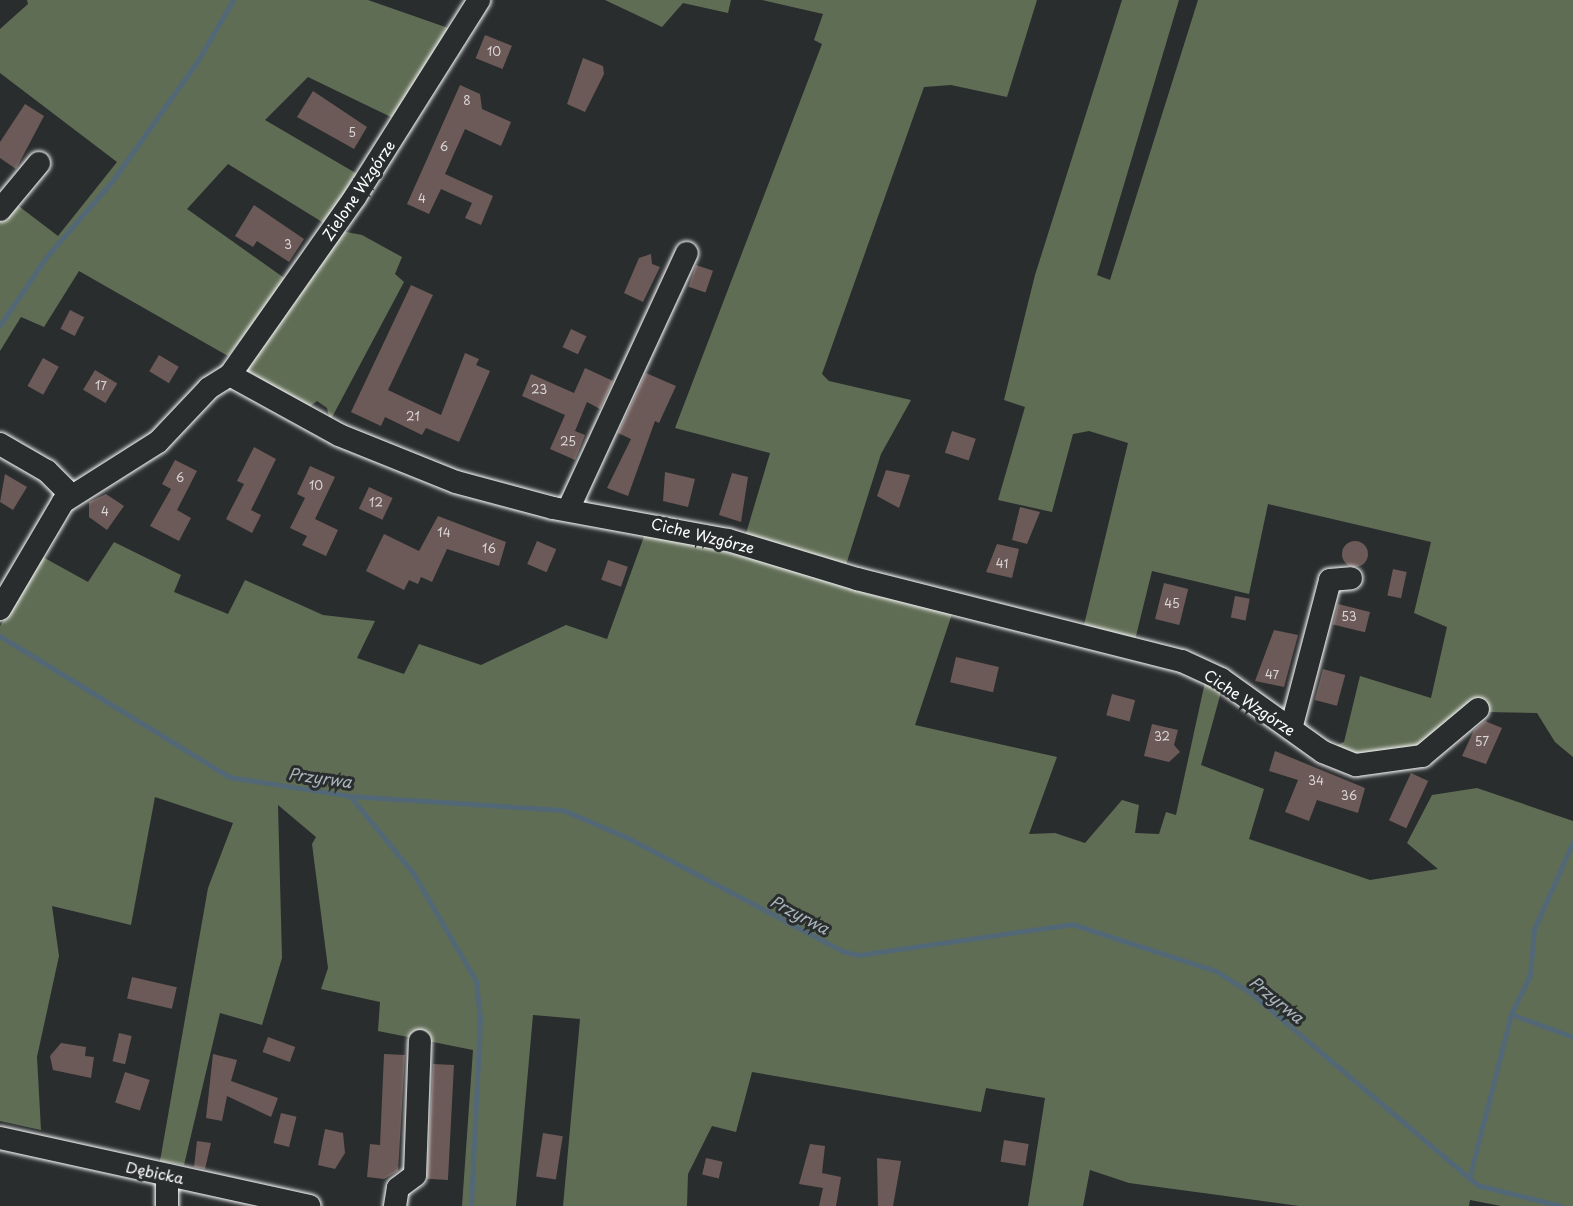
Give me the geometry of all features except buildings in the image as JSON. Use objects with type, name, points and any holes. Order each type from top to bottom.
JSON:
[{"type":"street","name":"Zielone Wzgórze","points":[[230,375],[356,197],[479,0]]},
{"type":"street","points":[[0,210],[39,163]]},
{"type":"street","points":[[568,510],[687,253]]},
{"type":"street","points":[[0,609],[51,519],[71,495],[158,442],[209,388],[230,375]]},
{"type":"street","name":"Ciche Wzgórze","points":[[230,375],[375,451],[456,482],[568,510],[728,540],[857,579],[1182,661],[1221,679],[1340,761],[1376,765],[1434,750],[1478,709]]},
{"type":"street","points":[[0,444],[47,471],[71,495]]},
{"type":"street","points":[[1291,729],[1330,580],[1351,578]]},
{"type":"street","points":[[394,1206],[398,1188],[415,1174],[420,1041]]},
{"type":"street","name":"Dębicka","points":[[0,1138],[310,1206]]},
{"type":"street","points":[[167,1174],[167,1206]]},
{"type":"green space","points":[[27,0],[368,0],[451,29],[393,118],[308,77],[265,120],[359,175],[327,225],[228,164],[187,209],[287,280],[228,356],[79,271],[44,327],[21,317],[0,351],[0,218],[12,201],[58,236],[117,162],[0,73],[0,29],[28,4]]},
{"type":"green space","points":[[605,0],[731,0],[728,13],[683,3],[662,27]]},
{"type":"green space","points":[[762,0],[1037,0],[1007,97],[951,85],[924,87],[822,374],[829,381],[911,400],[881,454],[845,568],[745,537],[770,453],[675,428],[822,44],[814,40],[823,14]]},
{"type":"green space","points":[[1122,0],[1179,0],[1097,275],[1110,280],[1198,0],[1573,0],[1573,757],[1555,742],[1537,713],[1484,712],[1487,700],[1462,713],[1428,747],[1351,761],[1335,746],[1344,742],[1360,676],[1431,698],[1447,627],[1414,613],[1431,542],[1268,504],[1249,594],[1152,571],[1135,640],[1084,625],[1128,443],[1089,431],[1073,434],[1052,512],[998,500],[1025,407],[1004,400],[1035,275]]},
{"type":"green space","points":[[341,231],[362,235],[402,257],[395,274],[404,282],[330,421],[327,408],[317,401],[308,408],[248,371],[244,360]]},
{"type":"green space","points":[[646,531],[953,611],[915,725],[1057,757],[1029,834],[1055,833],[1085,843],[1122,800],[1139,805],[1135,833],[1159,834],[1166,812],[1176,815],[1205,682],[1221,692],[1201,765],[1264,789],[1249,839],[1370,880],[1438,869],[1407,843],[1432,795],[1477,788],[1573,821],[1573,1206],[1501,1206],[1470,1200],[1469,1206],[1299,1206],[1129,1183],[1090,1170],[1083,1206],[1028,1206],[1045,1098],[986,1088],[981,1112],[752,1072],[736,1132],[712,1126],[688,1174],[687,1206],[563,1206],[580,1019],[533,1015],[516,1206],[462,1206],[473,1050],[378,1031],[380,1002],[321,989],[328,968],[312,844],[316,837],[278,805],[282,958],[262,1025],[220,1013],[184,1165],[160,1161],[208,888],[233,823],[155,797],[131,925],[52,906],[59,956],[37,1057],[41,1130],[0,1121],[0,626],[41,556],[88,582],[114,542],[181,575],[174,592],[228,614],[245,580],[323,615],[375,621],[357,658],[404,674],[419,644],[481,665],[566,625],[607,639]]},
{"type":"waterway","points":[[0,325],[47,256],[113,180],[197,62],[233,0]]},
{"type":"waterway","name":"Przyrwa","points":[[0,636],[229,777],[350,796],[563,810],[628,838],[842,951],[858,955],[1072,924],[1216,971],[1251,993],[1477,1185],[1561,1206]]},
{"type":"waterway","points":[[350,796],[413,873],[476,981],[480,1020],[471,1206]]},
{"type":"waterway","points":[[1511,1014],[1530,975],[1534,929],[1573,842]]},
{"type":"waterway","points":[[1469,1179],[1511,1014],[1573,1037]]}]
